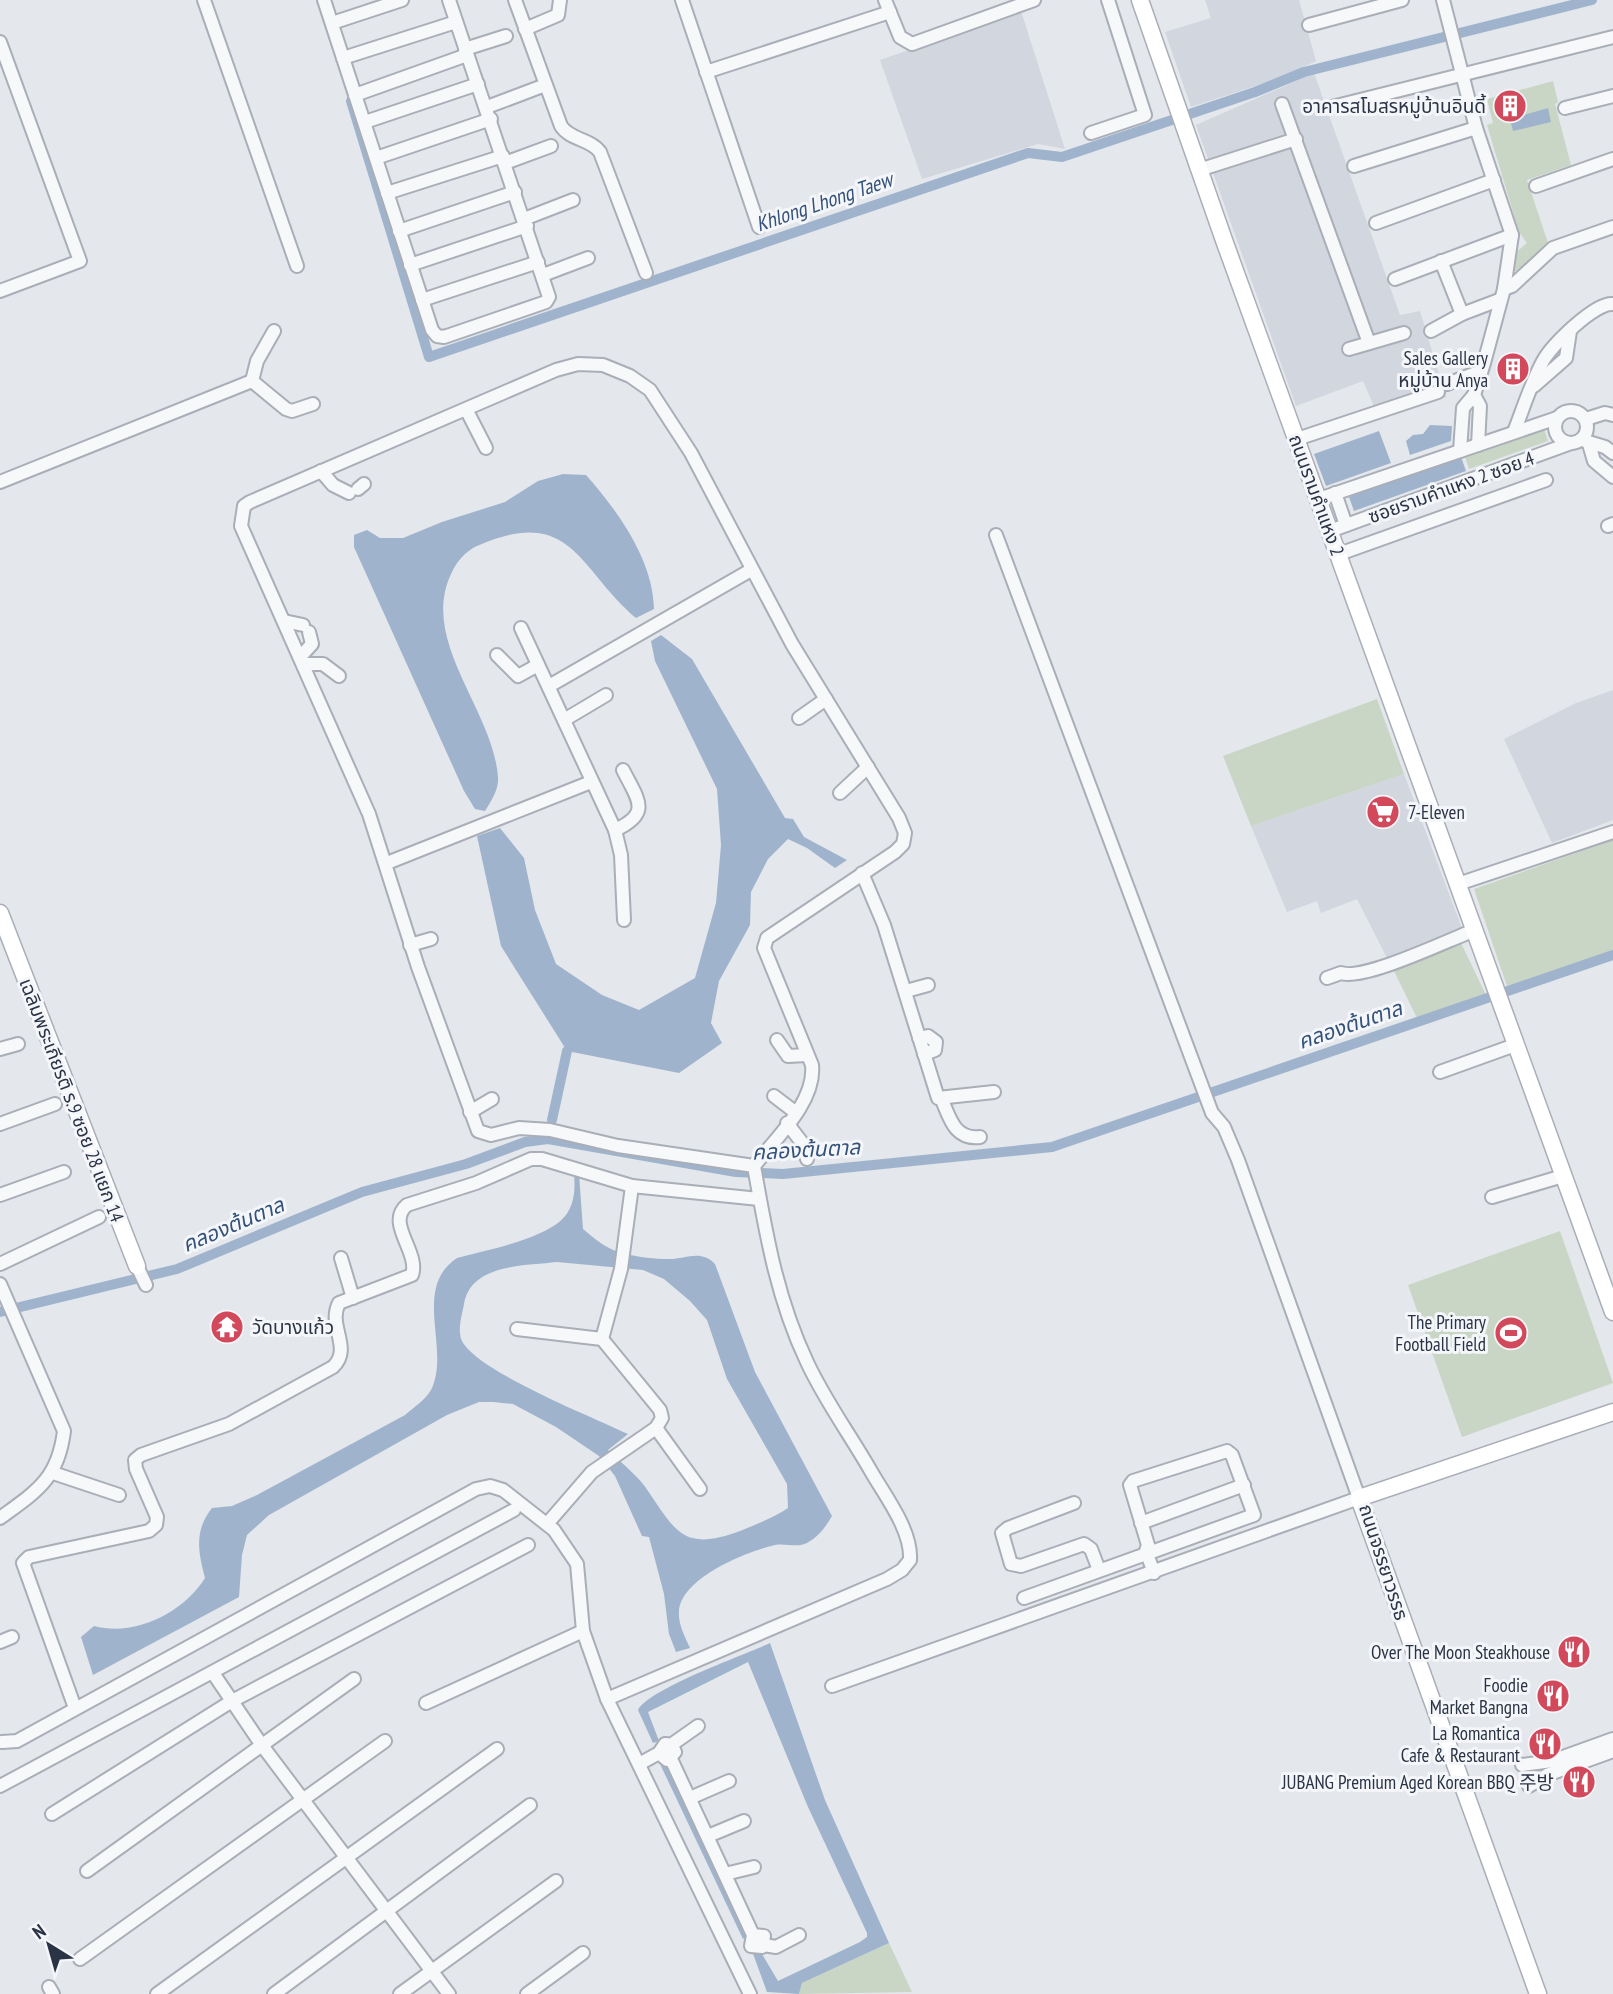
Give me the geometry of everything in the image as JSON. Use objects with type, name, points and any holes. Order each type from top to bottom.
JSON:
[{"type":"main road","name":"ถนนรามคำแหง 2","points":[[1140,0],[1183,128],[1515,1045]]},
{"type":"main road","name":"เฉลิมพระเกียรติ ร.9 ซอย 28 แยก 14","points":[[0,914],[137,1266]]},
{"type":"main road","points":[[1515,1045],[1613,1312]]},
{"type":"main road","name":"ถนนจรรยาวรรธ","points":[[1538,1994],[1359,1498],[1613,1412]]},
{"type":"street","points":[[204,0],[297,266]]},
{"type":"street","points":[[324,0],[432,330],[438,336],[444,337],[547,302],[549,291],[449,0]]},
{"type":"street","points":[[332,23],[402,0]]},
{"type":"street","points":[[515,0],[563,130],[600,152],[646,274]]},
{"type":"street","points":[[525,29],[558,15],[560,0]]},
{"type":"street","points":[[682,0],[759,227]]},
{"type":"street","points":[[706,72],[887,6],[900,37],[912,44],[1010,4],[1034,0]]},
{"type":"street","points":[[1091,133],[1145,115],[1108,0]]},
{"type":"street","points":[[1309,24],[1402,0]]},
{"type":"street","points":[[1443,0],[1476,128],[1512,235],[1501,294],[1481,371],[1474,395],[1463,408],[1460,451]]},
{"type":"street","points":[[343,58],[456,22]]},
{"type":"street","points":[[355,95],[506,36]]},
{"type":"street","points":[[1332,107],[1613,37]]},
{"type":"street","points":[[0,42],[79,261],[0,291]]},
{"type":"street","points":[[365,122],[478,84]]},
{"type":"street","points":[[376,158],[489,113],[540,88]]},
{"type":"street","points":[[1565,108],[1613,96]]},
{"type":"street","points":[[1282,104],[1369,343]]},
{"type":"street","points":[[1354,166],[1476,128]]},
{"type":"street","points":[[1199,170],[1296,139]]},
{"type":"street","points":[[387,193],[551,146]]},
{"type":"street","points":[[1536,186],[1613,159]]},
{"type":"street","points":[[1376,223],[1494,180]]},
{"type":"street","points":[[399,231],[515,192]]},
{"type":"street","points":[[410,265],[525,223],[573,200]]},
{"type":"street","points":[[1431,331],[1501,294],[1553,248],[1613,227]]},
{"type":"street","points":[[1395,279],[1512,235]]},
{"type":"street","points":[[543,275],[588,258]]},
{"type":"street","points":[[1441,261],[1462,314]]},
{"type":"street","points":[[422,300],[538,262]]},
{"type":"street","points":[[1514,432],[1532,388],[1566,358],[1570,331],[1611,302]]},
{"type":"street","points":[[252,381],[257,361],[274,331]]},
{"type":"street","points":[[1349,349],[1404,333]]},
{"type":"street","points":[[607,1699],[887,1579],[902,1570],[910,1560],[909,1543],[883,1492],[817,1381],[793,1328],[768,1252],[755,1170],[809,1090],[813,1077],[807,1055],[764,948],[774,932],[903,844],[905,833],[751,570],[691,453],[650,390],[630,376],[603,365],[578,365],[556,370],[244,506],[240,518],[241,526],[369,814],[387,863],[410,945],[451,1051],[473,1122],[484,1134],[519,1128],[550,1130],[618,1146],[755,1170]]},
{"type":"street","points":[[1297,439],[1442,388],[1481,371]]},
{"type":"street","points":[[252,381],[286,409],[298,410],[313,404]]},
{"type":"street","points":[[0,482],[252,381]]},
{"type":"street","points":[[1474,395],[1480,406],[1478,444]]},
{"type":"street","name":"ซอยรามคำแหง 2 ซอย 4","points":[[1319,499],[1557,418],[1570,410],[1581,413],[1586,419]]},
{"type":"street","points":[[1581,442],[1588,427],[1586,419],[1610,410]]},
{"type":"street","points":[[467,411],[486,448]]},
{"type":"street","points":[[1557,418],[1557,435],[1605,447],[1613,453]]},
{"type":"street","points":[[1581,442],[1594,461],[1613,477]]},
{"type":"street","name":"ซอยรามคำแหง 2 ซอย 4","points":[[1330,531],[1581,442]]},
{"type":"street","points":[[321,471],[333,485],[357,488]]},
{"type":"street","points":[[1339,554],[1546,480]]},
{"type":"street","points":[[1335,493],[1346,526]]},
{"type":"street","points":[[832,1686],[1158,1572],[1359,1498],[1238,1160],[1224,1127],[1212,1113],[996,535]]},
{"type":"street","points":[[549,686],[751,570]]},
{"type":"street","points":[[284,621],[306,628],[312,644],[301,660]]},
{"type":"street","points":[[521,628],[615,830],[621,855],[624,920]]},
{"type":"street","points":[[497,655],[518,676],[538,665]]},
{"type":"street","points":[[301,660],[323,664],[338,676]]},
{"type":"street","points":[[564,720],[606,695]]},
{"type":"street","points":[[799,718],[826,699]]},
{"type":"street","points":[[840,793],[868,767]]},
{"type":"street","points":[[615,830],[631,822],[639,811],[639,801],[623,770]]},
{"type":"street","points":[[387,863],[591,782]]},
{"type":"street","points":[[1458,884],[1613,832]]},
{"type":"street","points":[[862,873],[884,925],[937,1095],[957,1132],[965,1137],[980,1137]]},
{"type":"street","points":[[1327,978],[1341,973],[1350,976],[1368,971],[1475,930]]},
{"type":"street","points":[[410,945],[431,939]]},
{"type":"street","points":[[905,991],[928,985]]},
{"type":"street","points":[[777,1040],[788,1056],[807,1055]]},
{"type":"street","points":[[0,1049],[18,1044]]},
{"type":"street","points":[[1440,1072],[1515,1045]]},
{"type":"street","points":[[942,1100],[994,1092]]},
{"type":"street","points":[[774,1096],[795,1112]]},
{"type":"street","points":[[470,1112],[492,1099]]},
{"type":"street","points":[[0,1124],[55,1104]]},
{"type":"street","points":[[787,1124],[803,1144],[807,1159]]},
{"type":"street","points":[[75,1708],[23,1563],[29,1558],[149,1531],[156,1525],[157,1517],[136,1469],[135,1460],[148,1451],[229,1424],[333,1367],[341,1360],[342,1350],[334,1318],[339,1303],[412,1275],[415,1265],[398,1219],[401,1210],[407,1205],[476,1183],[531,1159],[542,1159],[632,1186],[759,1195]]},
{"type":"street","points":[[0,1195],[64,1172]]},
{"type":"street","points":[[1492,1197],[1563,1176]]},
{"type":"street","points":[[601,1339],[621,1269],[632,1186]]},
{"type":"street","points":[[0,1264],[99,1217]]},
{"type":"street","points":[[341,1258],[353,1298]]},
{"type":"street","name":"เฉลิมพระเกียรติ ร.9 ซอย 28 แยก 14","points":[[137,1266],[146,1286]]},
{"type":"street","points":[[0,1284],[64,1431],[61,1453],[53,1473],[45,1483],[0,1518]]},
{"type":"street","points":[[517,1329],[601,1339],[660,1409],[662,1418],[656,1428],[592,1472],[547,1524]]},
{"type":"street","points":[[656,1428],[700,1489]]},
{"type":"street","points":[[1024,1598],[1149,1548],[1254,1515],[1232,1455],[1227,1451],[1133,1482],[1130,1488],[1149,1548],[1158,1572]]},
{"type":"street","points":[[53,1473],[119,1495]]},
{"type":"street","points":[[1141,1523],[1244,1485]]},
{"type":"street","points":[[2,1742],[17,1741],[476,1489],[490,1486],[503,1490],[547,1524],[577,1564],[583,1631],[607,1699],[641,1763],[750,1994]]},
{"type":"street","points":[[1073,1503],[1008,1528],[1002,1533],[1011,1564],[1021,1566],[1084,1544],[1091,1549],[1099,1570]]},
{"type":"street","points":[[0,1786],[514,1510]]},
{"type":"street","points":[[52,1814],[232,1701],[528,1545]]},
{"type":"street","points":[[426,1703],[583,1631]]},
{"type":"street","points":[[213,1673],[261,1744],[384,1912],[449,1994]]},
{"type":"street","points":[[87,1871],[354,1679]]},
{"type":"street","points":[[641,1763],[659,1753],[662,1746],[671,1745],[698,1726]]},
{"type":"street","points":[[1522,1765],[1552,1761],[1613,1739]]},
{"type":"street","points":[[80,1959],[385,1741]]},
{"type":"street","points":[[671,1745],[675,1752],[671,1759]]},
{"type":"street","points":[[157,1994],[497,1749]]},
{"type":"street","points":[[1530,1786],[1547,1775],[1613,1751]]},
{"type":"street","points":[[659,1753],[664,1759],[671,1759]]},
{"type":"street","points":[[671,1759],[725,1874],[751,1939]]},
{"type":"street","points":[[690,1798],[729,1781]]},
{"type":"street","points":[[274,1994],[530,1805]]},
{"type":"street","points":[[708,1836],[744,1821]]},
{"type":"street","points":[[725,1874],[754,1867]]},
{"type":"street","points":[[400,1994],[556,1881]]},
{"type":"street","points":[[730,1954],[761,1934],[764,1945],[776,1947],[799,1935]]},
{"type":"street","points":[[527,1994],[583,1953]]},
{"type":"shaded area","points":[[1205,0],[1299,0],[1316,61],[1283,77],[1191,107],[1165,32],[1211,18]]},
{"type":"shaded area","points":[[1021,11],[1065,149],[1038,144],[922,179],[880,60]]},
{"type":"shaded area","points":[[1314,73],[1400,315],[1420,311],[1446,397],[1379,418],[1363,381],[1296,406],[1196,125]]},
{"type":"shaded area","points":[[1613,690],[1613,820],[1552,843],[1504,739],[1576,703]]},
{"type":"shaded area","points":[[1404,774],[1463,931],[1388,960],[1357,899],[1321,913],[1317,901],[1287,912],[1251,826]]},
{"type":"green space","points":[[1553,81],[1558,102],[1555,104],[1571,165],[1527,180],[1548,243],[1522,271],[1514,271],[1513,255],[1527,243],[1519,232],[1487,125],[1493,123],[1487,99]]},
{"type":"green space","points":[[1544,429],[1548,441],[1469,469],[1465,457]]},
{"type":"green space","points":[[1377,699],[1404,774],[1251,826],[1223,756]]},
{"type":"green space","points":[[1613,840],[1613,952],[1507,986],[1474,889]]},
{"type":"green space","points":[[1460,941],[1486,995],[1417,1018],[1392,967]]},
{"type":"green space","name":"The Primary Football Field","points":[[1560,1231],[1613,1383],[1462,1437],[1408,1285]]},
{"type":"green space","points":[[889,1943],[912,1992],[799,1994],[802,1983]]},
{"type":"water","points":[[1548,108],[1551,122],[1513,131],[1510,119]]},
{"type":"water","points":[[1430,425],[1452,426],[1451,441],[1410,455],[1406,441],[1413,435],[1423,434]]},
{"type":"water","points":[[1379,431],[1391,463],[1326,486],[1314,454]]},
{"type":"water","points":[[1461,457],[1466,471],[1354,511],[1349,497]]},
{"type":"water","points":[[563,474],[586,475],[621,520],[647,572],[654,609],[636,618],[570,548],[554,537],[534,533],[509,535],[477,546],[462,557],[452,572],[444,598],[444,623],[450,649],[493,751],[498,777],[496,791],[485,811],[475,809],[464,791],[354,547],[354,535],[367,530],[380,538],[403,538],[442,522],[505,502],[538,481]]},
{"type":"water","points":[[661,635],[692,659],[785,818],[793,819],[804,837],[847,860],[835,868],[807,848],[788,839],[768,859],[751,892],[750,925],[719,981],[711,1023],[722,1043],[679,1073],[567,1051],[501,946],[477,836],[500,828],[524,858],[535,910],[556,964],[602,995],[639,1010],[695,978],[716,903],[721,845],[717,789],[655,661],[651,641]]},
{"type":"water","points":[[574,1173],[579,1174],[583,1229],[602,1244],[636,1256],[669,1259],[699,1256],[710,1259],[715,1264],[755,1372],[832,1516],[818,1535],[803,1544],[775,1545],[749,1553],[703,1577],[682,1600],[679,1617],[690,1648],[676,1652],[669,1634],[664,1594],[649,1537],[642,1536],[615,1476],[599,1456],[556,1427],[513,1404],[479,1402],[447,1415],[269,1515],[247,1535],[242,1555],[239,1597],[93,1675],[81,1637],[94,1626],[110,1629],[141,1625],[171,1611],[196,1591],[205,1578],[200,1533],[212,1508],[232,1506],[257,1495],[405,1415],[424,1399],[432,1388],[436,1372],[434,1302],[437,1285],[444,1271],[457,1258],[519,1242],[562,1220],[573,1197]],"holes":[[[557,1262],[643,1270],[664,1279],[707,1320],[727,1379],[787,1484],[788,1508],[777,1515],[721,1537],[705,1539],[683,1534],[665,1516],[638,1478],[608,1450],[628,1434],[512,1380],[472,1353],[462,1341],[460,1322],[469,1291],[477,1281],[500,1269]]]},
{"type":"water","points":[[770,1643],[825,1800],[889,1943],[802,1983],[799,1994],[767,1992],[752,1951],[762,1954],[778,1981],[860,1942],[867,1937],[867,1933],[808,1807],[748,1662],[648,1712],[659,1741],[653,1743],[638,1710],[660,1692]]},
{"type":"water","points":[[667,1760],[749,1935],[743,1939],[660,1764]]},
{"type":"waterway","name":"Khlong Lhong Taew","points":[[351,101],[429,357],[1028,153],[1062,157],[1255,92],[1304,72],[1592,0]]},
{"type":"waterway","name":"คลองต้นตาล","points":[[0,1312],[177,1269],[362,1192],[466,1164],[525,1142],[548,1139],[736,1172],[783,1174],[1052,1147],[1613,955]]},
{"type":"waterway","points":[[552,1120],[567,1051]]},
{"type":"place","name":"อาคารสโมสรหมู่บ้านอินดี้","points":[[1510,106]]},
{"type":"place","name":"Sales Gallery หมู่บ้าน Anya","points":[[1513,369]]},
{"type":"place","name":"7-Eleven","points":[[1383,812]]},
{"type":"place","name":"วัดบางแก้ว","points":[[227,1327]]},
{"type":"place","name":"The Primary Football Field","points":[[1511,1333]]},
{"type":"place","name":"Over The Moon Steakhouse","points":[[1574,1652]]},
{"type":"place","name":"Foodie Market Bangna","points":[[1553,1696]]},
{"type":"place","name":"La Romantica Cafe & Restaurant","points":[[1545,1744]]},
{"type":"place","name":"JUBANG Premium Aged Korean BBQ 주방","points":[[1579,1782]]}]
